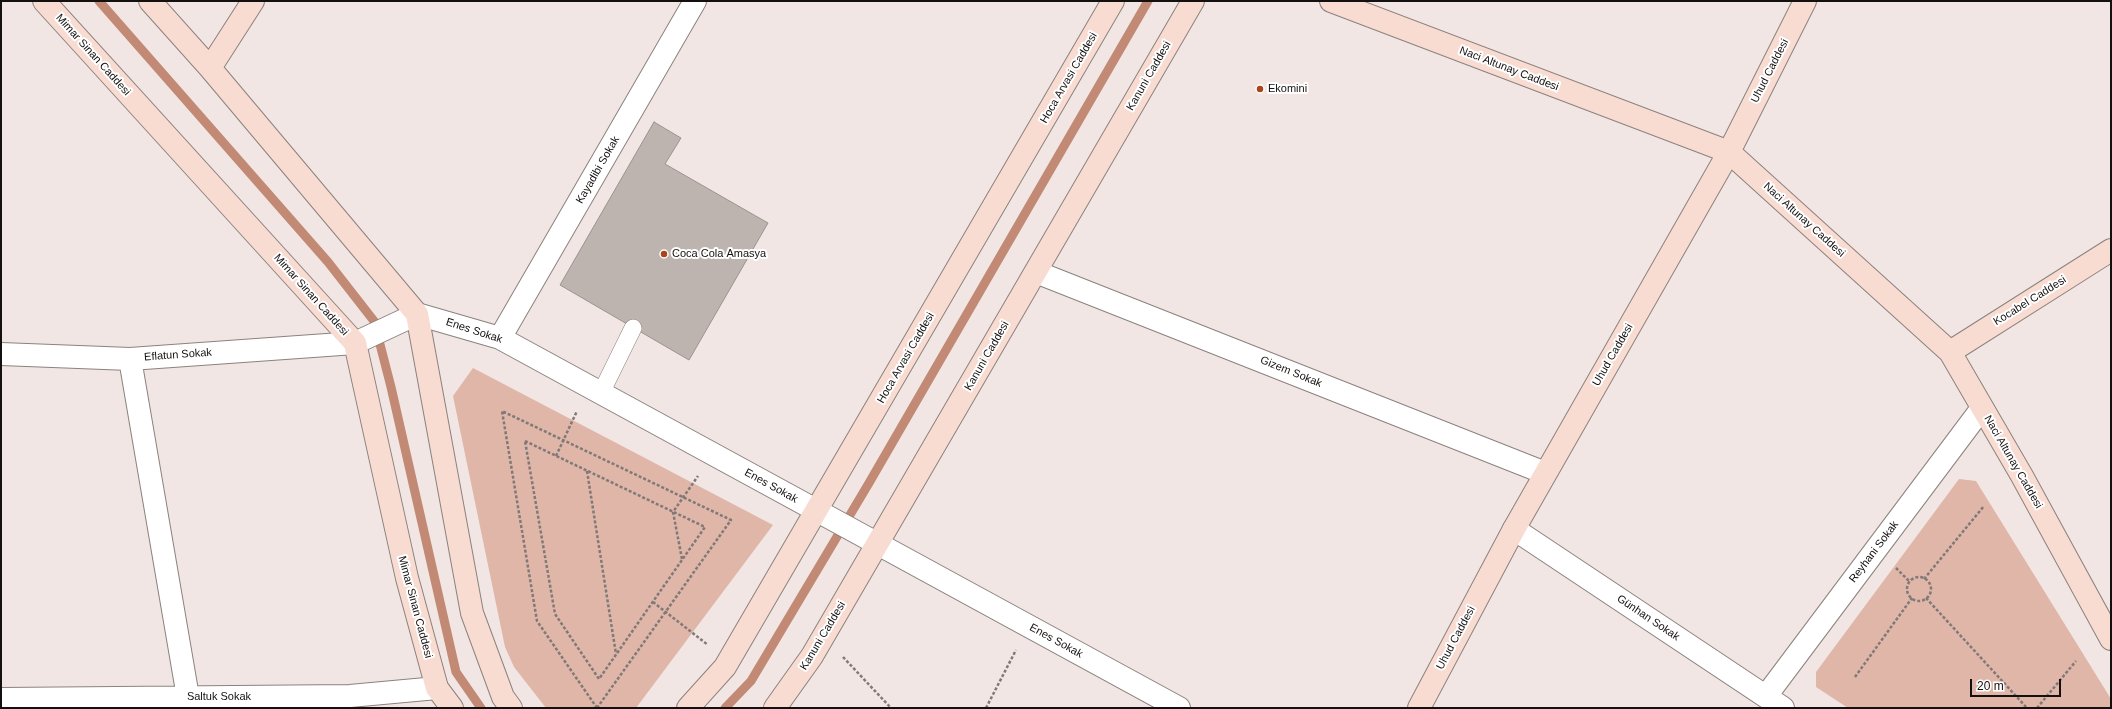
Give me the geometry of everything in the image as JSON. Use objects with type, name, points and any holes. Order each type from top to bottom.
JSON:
[{"type":"street","name":"Mimar Sinan Caddesi","points":[[44,1],[355,343],[407,578],[437,688],[452,708]]},
{"type":"street","points":[[150,1],[210,68],[416,314],[472,613],[503,697],[511,708]]},
{"type":"street","points":[[210,68],[253,1]]},
{"type":"street","name":"Kayadibi Sokak","points":[[500,338],[695,1]]},
{"type":"street","name":"Hoca Arvasi Caddesi","points":[[688,708],[729,662],[1113,1]]},
{"type":"street","name":"Kanuni Caddesi","points":[[775,708],[812,656],[824,636],[1193,1]]},
{"type":"street","name":"Naci Altunay Caddesi","points":[[1331,1],[1729,152],[1950,352],[2111,639]]},
{"type":"street","name":"Uhud Caddesi","points":[[1420,708],[1545,473],[1729,152],[1805,1]]},
{"type":"street","name":"Kocabel Caddesi","points":[[1950,352],[2111,250]]},
{"type":"street","name":"Gizem Sokak","points":[[1036,272],[1545,473]]},
{"type":"street","points":[[355,343],[416,314]]},
{"type":"street","name":"Enes Sokak","points":[[416,314],[500,338],[1179,708]]},
{"type":"street","name":"Eflatun Sokak","points":[[1,354],[130,359],[355,343]]},
{"type":"street","points":[[130,359],[188,697]]},
{"type":"street","name":"Reyhani Sokak","points":[[1774,702],[1982,408]]},
{"type":"street","name":"Günhan Sokak","points":[[1514,529],[1774,702]]},
{"type":"street","name":"Saltuk Sokak","points":[[1,699],[188,697],[344,702],[437,688]]},
{"type":"lane","points":[[594,390],[633,328]]},
{"type":"path","points":[[556,456],[563,440],[594,390]]},
{"type":"path","points":[[502,411],[683,497],[731,520],[597,708],[537,621],[502,411]]},
{"type":"path","points":[[525,441],[556,456],[705,527],[599,679],[555,614],[525,441]]},
{"type":"path","points":[[682,560],[673,512],[713,454]]},
{"type":"path","points":[[586,470],[616,654]]},
{"type":"path","points":[[1924,578],[1984,506]]},
{"type":"path","points":[[1916,578],[1924,578],[1930,588],[1926,598],[1919,601],[1912,598],[1908,592],[1908,585],[1916,578]]},
{"type":"path","points":[[1855,677],[1912,598]]},
{"type":"path","points":[[1926,598],[2028,708]]},
{"type":"path","points":[[653,602],[729,662]]},
{"type":"path","points":[[986,708],[1028,626]]},
{"type":"path","points":[[824,636],[891,708]]},
{"type":"path","points":[[2037,708],[2076,661]]},
{"type":"shaded area","points":[[473,368],[773,525],[636,708],[546,708],[514,667],[505,647],[453,396]]},
{"type":"shaded area","points":[[1959,479],[1976,481],[2111,699],[2111,708],[1848,708],[1816,687],[1816,672]]},
{"type":"building","name":"Coca Cola Amasya","points":[[654,122],[681,138],[665,164],[768,223],[689,360],[560,285]]},
{"type":"waterway","points":[[99,1],[328,262],[374,321],[391,387],[456,672],[481,708]]},
{"type":"waterway","points":[[725,708],[751,681],[869,483],[1148,1]]},
{"type":"place","name":"Ekomini","points":[[1260,89]]},
{"type":"place","name":"Coca Cola Amasya","points":[[664,254]]}]
